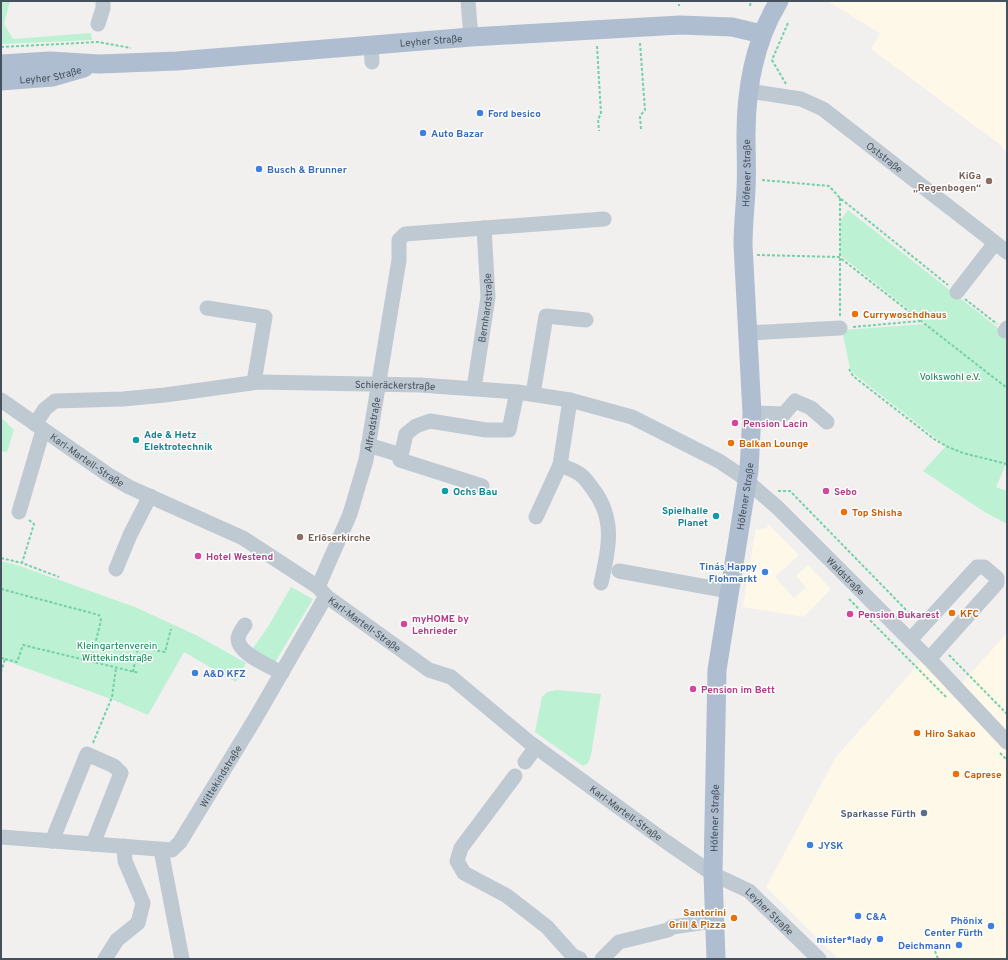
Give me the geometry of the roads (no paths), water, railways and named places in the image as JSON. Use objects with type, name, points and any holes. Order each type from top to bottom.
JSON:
[{"type":"main road","name":"Höfener Straße","points":[[716,959],[712,874],[717,670],[751,451],[752,413],[743,256],[743,223],[746,191],[746,122],[749,91],[762,34],[779,1]]},
{"type":"main road","name":"Leyher Straße","points":[[1,64],[50,61],[99,64],[371,54],[471,37],[686,25],[732,27],[762,34]]},
{"type":"main road","name":"Leyher Straße","points":[[1,81],[53,77],[99,64]]},
{"type":"street","points":[[98,24],[103,8],[103,1]]},
{"type":"street","points":[[468,1],[471,37]]},
{"type":"street","name":"Oststraße","points":[[749,91],[793,98],[813,103],[823,109],[1007,252]]},
{"type":"street","points":[[484,228],[604,219]]},
{"type":"street","name":"Alfredstraße","points":[[322,592],[350,514],[368,445],[380,385],[380,371],[399,260],[399,240],[405,234],[484,228]]},
{"type":"street","name":"Bernhardstraße","points":[[474,388],[488,297],[484,228]]},
{"type":"street","points":[[957,292],[995,243]]},
{"type":"street","points":[[207,308],[265,317],[254,382]]},
{"type":"street","points":[[533,394],[546,316],[586,320]]},
{"type":"street","points":[[748,332],[840,328]]},
{"type":"street","name":"Schieräckerstraße","points":[[19,512],[39,427],[45,408],[55,401],[123,399],[254,382],[305,382],[474,388],[517,392],[570,400],[632,417],[719,461],[747,481]]},
{"type":"street","points":[[482,486],[400,460],[406,434],[416,426],[430,421],[486,430],[509,430],[517,392]]},
{"type":"street","name":"Karl-Martell-Straße","points":[[1,400],[107,474],[150,496],[243,538],[322,592],[429,670],[451,677],[536,747],[712,874]]},
{"type":"street","points":[[536,517],[560,465],[570,400]]},
{"type":"street","points":[[752,413],[784,414],[796,401],[811,408],[827,422]]},
{"type":"street","points":[[368,445],[401,455]]},
{"type":"street","points":[[560,465],[582,476],[597,494],[607,515],[609,535],[607,556],[601,583]]},
{"type":"street","name":"Waldstraße","points":[[747,481],[778,508],[929,659],[1007,742]]},
{"type":"street","points":[[116,569],[130,535],[150,496]]},
{"type":"street","points":[[910,640],[977,567],[984,567],[997,578],[996,583],[929,659]]},
{"type":"street","points":[[619,571],[729,591]]},
{"type":"street","name":"Wittekindstraße","points":[[1,837],[172,850],[180,842],[282,673],[322,592]]},
{"type":"street","points":[[244,625],[239,635],[238,641],[240,647],[245,652],[282,673]]},
{"type":"street","points":[[525,762],[536,747]]},
{"type":"street","points":[[52,841],[90,749],[114,766],[121,773],[93,844]]},
{"type":"street","points":[[515,776],[461,848],[457,861],[464,873],[506,896],[547,927],[573,956],[580,959]]},
{"type":"street","points":[[106,959],[117,940],[138,923],[143,903],[125,861],[124,846]]},
{"type":"street","points":[[161,850],[182,959]]},
{"type":"street","name":"Leyher Straße","points":[[712,874],[749,891],[819,959]]},
{"type":"street","points":[[602,959],[620,942],[668,930],[672,927],[714,921]]},
{"type":"place","name":"Ford besico","points":[[480,113]]},
{"type":"place","name":"Auto Bazar","points":[[423,133]]},
{"type":"place","name":"Busch & Brunner","points":[[259,169]]},
{"type":"place","name":"KiGa „Regenbogen“","points":[[989,181]]},
{"type":"place","name":"Currywoschdhaus","points":[[855,314]]},
{"type":"place","name":"Pension Lacin","points":[[735,423]]},
{"type":"place","name":"Ade & Hetz Elektrotechnik","points":[[136,440]]},
{"type":"place","name":"Balkan Lounge","points":[[731,443]]},
{"type":"place","name":"Ochs Bau","points":[[445,491]]},
{"type":"place","name":"Sebo","points":[[826,491]]},
{"type":"place","name":"Top Shisha","points":[[844,512]]},
{"type":"place","name":"Spielhalle Planet","points":[[716,516]]},
{"type":"place","name":"Erlöserkirche","points":[[300,537]]},
{"type":"place","name":"Hotel Westend","points":[[198,556]]},
{"type":"place","name":"Tina´s Happy Flohmarkt","points":[[765,572]]},
{"type":"place","name":"KFC","points":[[952,613]]},
{"type":"place","name":"Pension Bukarest","points":[[850,614]]},
{"type":"place","name":"myHOME by Lehrieder","points":[[404,624]]},
{"type":"place","name":"A&D KFZ","points":[[195,673]]},
{"type":"place","name":"Pension im Bett","points":[[693,689]]},
{"type":"place","name":"Hiro Sakao","points":[[917,733]]},
{"type":"place","name":"Caprese","points":[[956,774]]},
{"type":"place","name":"Sparkasse Fürth","points":[[924,813]]},
{"type":"place","name":"JYSK","points":[[810,845]]},
{"type":"place","name":"C&A","points":[[858,916]]},
{"type":"place","name":"Santorini Grill & Pizza","points":[[734,918]]},
{"type":"place","name":"Phönix Center Fürth","points":[[991,926]]},
{"type":"place","name":"mister*lady","points":[[880,939]]},
{"type":"place","name":"Deichmann","points":[[959,945]]},
{"type":"park label","name":"Volkswohl e.V.","points":[[950,376]]},
{"type":"park label","name":"Kleingartenverein Wittekindstraße","points":[[117,650]]}]
